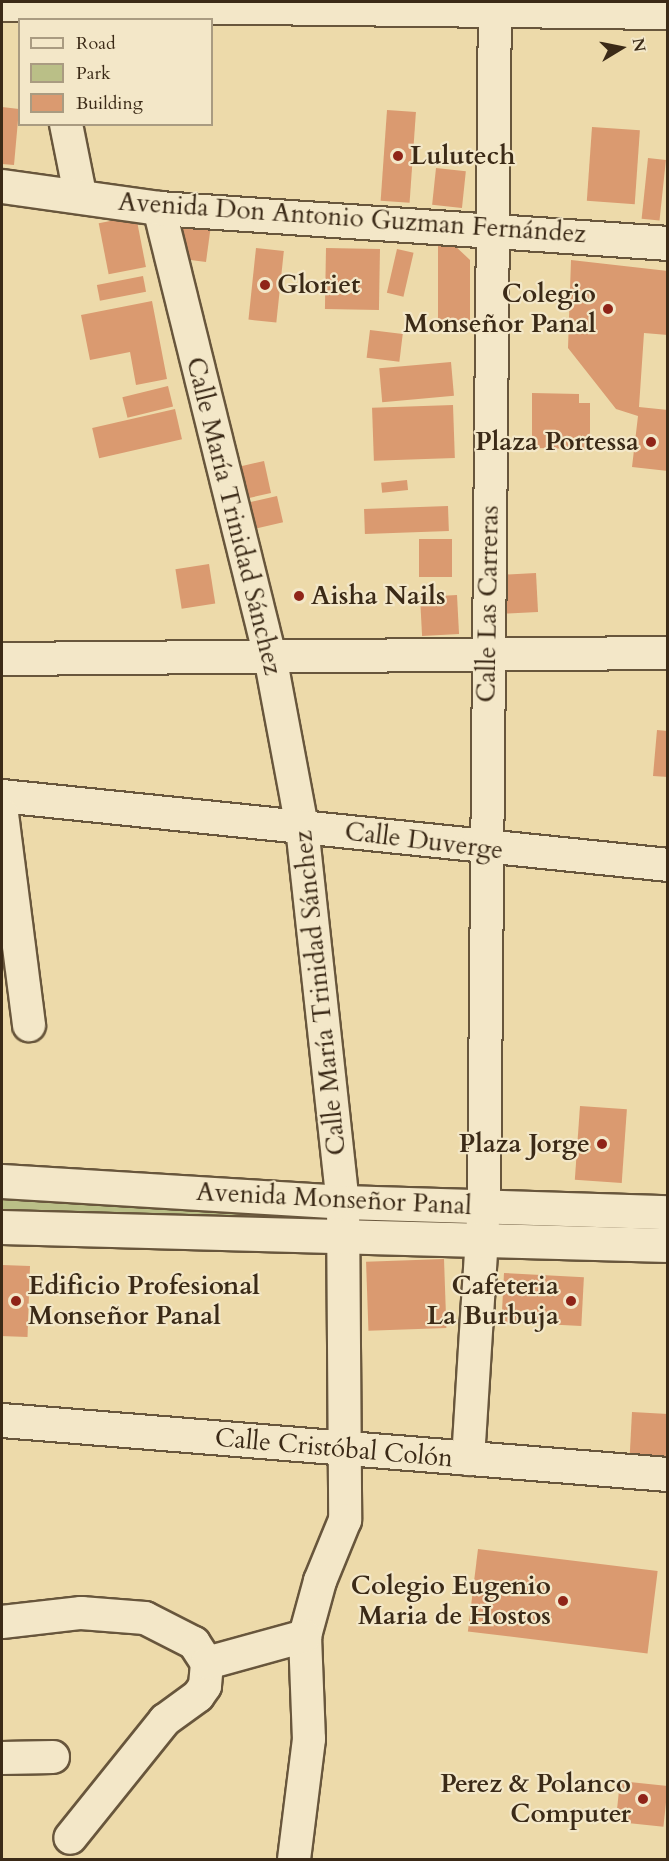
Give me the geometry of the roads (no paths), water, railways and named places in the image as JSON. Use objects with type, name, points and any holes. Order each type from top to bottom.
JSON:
[{"type":"main road","name":"Avenida Don Antonio Guzman Fernández","points":[[2,186],[80,194],[159,207],[495,228],[668,243]]},
{"type":"main road","name":"Avenida Monseñor Panal","points":[[2,1181],[343,1202],[668,1212]]},
{"type":"main road","name":"Avenida Monseñor Panal","points":[[2,1227],[480,1242],[668,1245]]},
{"type":"main road","name":"Calle Cristóbal Colón","points":[[2,1420],[348,1450],[668,1474]]},
{"type":"street","points":[[2,5],[42,9],[495,5],[668,13]]},
{"type":"street","name":"Calle Las Carreras","points":[[468,1459],[484,1207],[485,849],[495,228],[495,5]]},
{"type":"street","points":[[66,126],[80,194]]},
{"type":"street","name":"Calle María Trinidad Sánchez","points":[[159,207],[270,656],[302,827],[343,1202],[348,1450],[345,1520],[320,1581],[305,1636],[309,1739],[294,1860]]},
{"type":"street","points":[[2,660],[487,652],[668,653]]},
{"type":"street","name":"Calle Duverge","points":[[2,796],[302,827],[485,849],[668,865]]},
{"type":"street","points":[[2,814],[30,1025]]},
{"type":"street","points":[[2,1622],[114,1612],[176,1630],[194,1642],[207,1662],[205,1686],[198,1696],[165,1720],[70,1838]]},
{"type":"street","points":[[207,1662],[305,1636]]},
{"type":"street","points":[[2,1758],[53,1757]]},
{"type":"place","name":"Lulutech","points":[[398,156]]},
{"type":"place","name":"Gloriet","points":[[265,285]]},
{"type":"place","name":"Colegio Monseñor Panal","points":[[608,309]]},
{"type":"place","name":"Plaza Portessa","points":[[651,442]]},
{"type":"place","name":"Aisha Nails","points":[[299,596]]},
{"type":"place","name":"Plaza Jorge","points":[[602,1144]]},
{"type":"place","name":"Edificio Profesional Monseñor Panal","points":[[16,1301]]},
{"type":"place","name":"Cafeteria La Burbuja","points":[[571,1301]]},
{"type":"place","name":"Colegio Eugenio Maria de Hostos","points":[[563,1601]]},
{"type":"place","name":"Perez & Polanco Computer","points":[[643,1799]]}]
